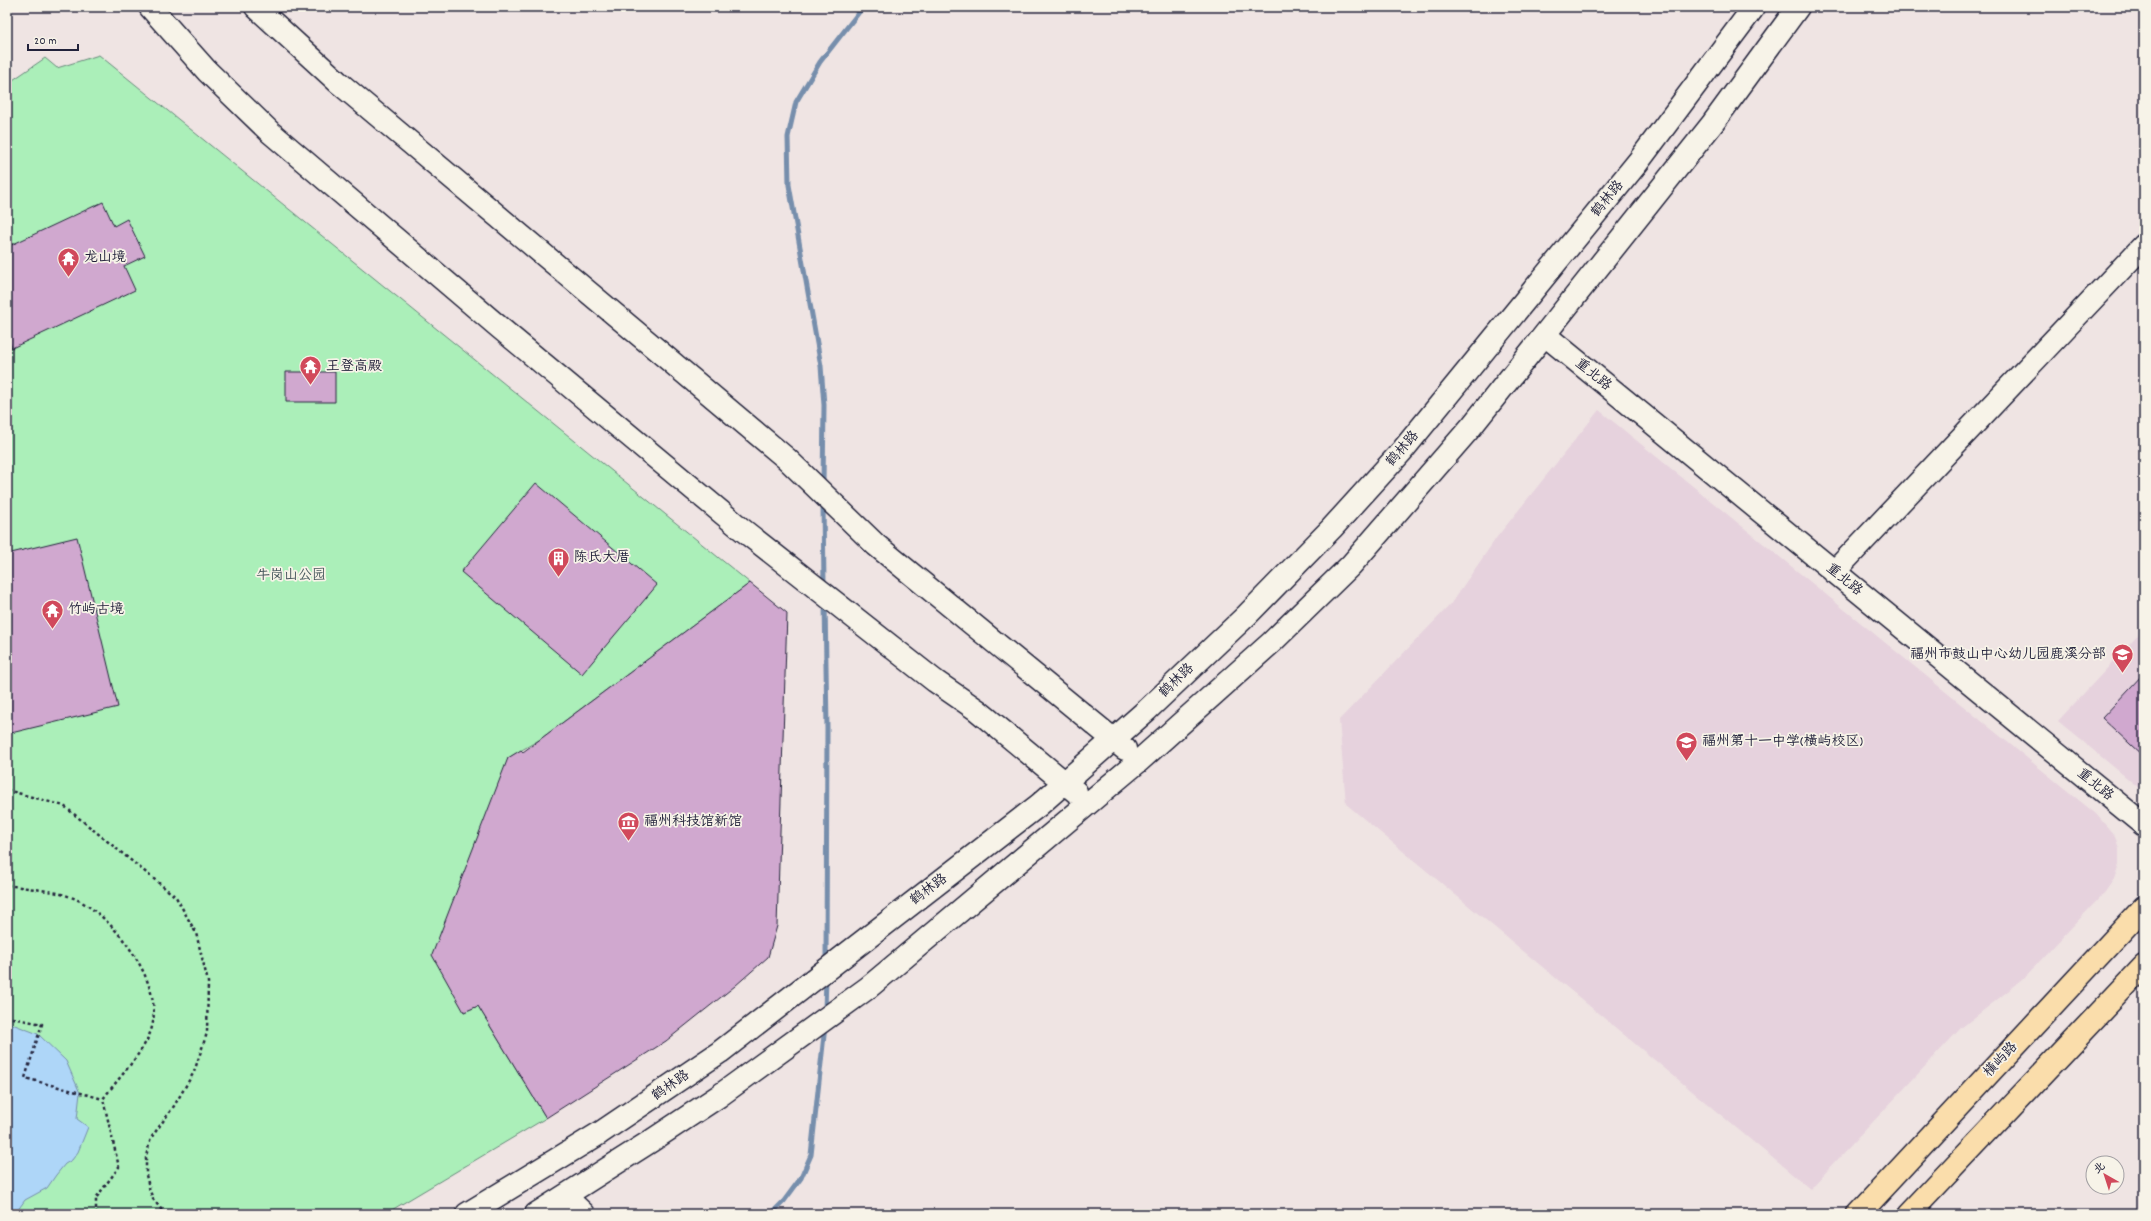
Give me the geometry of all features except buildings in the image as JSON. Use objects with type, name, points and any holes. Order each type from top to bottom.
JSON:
[{"type":"main road","points":[[150,7],[207,71],[270,132],[499,327],[739,527],[935,681],[977,710],[1065,782],[1089,804]]},
{"type":"main road","points":[[256,7],[338,82],[787,459],[876,546],[1139,761]]},
{"type":"main road","name":"鹤林路","points":[[467,1214],[549,1165],[646,1103],[720,1052],[1039,805],[1114,740],[1247,615],[1332,528],[1402,451],[1638,162],[1754,7]]},
{"type":"main road","points":[[536,1214],[658,1137],[782,1052],[869,987],[1089,804],[1234,677],[1351,565],[1426,481],[1713,123],[1798,7]]},
{"type":"main road","points":[[1834,572],[2144,245]]},
{"type":"main road","name":"重北路","points":[[1544,335],[2144,825]]},
{"type":"main road","name":"横屿路","points":[[1858,1214],[2144,907]]},
{"type":"main road","points":[[1908,1214],[2144,966]]},
{"type":"main road","points":[[565,1196],[584,1214]]},
{"type":"path","points":[[7,790],[64,806],[176,897],[196,933],[208,982],[207,1033],[194,1072],[174,1106],[151,1138],[146,1156],[146,1175],[152,1199],[165,1214]]},
{"type":"path","points":[[7,884],[55,893],[78,900],[108,923],[133,953],[145,975],[153,1000],[154,1012],[150,1034],[102,1100]]},
{"type":"path","points":[[12,1018],[42,1024],[25,1078],[102,1100]]},
{"type":"path","points":[[96,1214],[96,1198],[119,1166],[102,1100]]},
{"type":"shaded area","name":"福州第十一中学(横屿校区)","points":[[1599,410],[2096,814],[2115,836],[2119,849],[2119,864],[2114,879],[2105,892],[2022,980],[1961,1028],[1810,1189],[1346,804],[1339,720],[1450,605],[1497,537]]},
{"type":"shaded area","name":"福州市鼓山中心幼儿园鹿溪分部","points":[[2144,629],[2144,792],[2058,721]]},
{"type":"green space","name":"牛岗山公园","points":[[99,55],[750,583],[539,740],[508,758],[464,1012],[478,1006],[546,1118],[385,1214],[7,1214],[7,84],[45,58],[57,68]]},
{"type":"water","points":[[7,1022],[38,1034],[66,1061],[80,1093],[77,1119],[88,1127],[78,1152],[72,1160],[65,1164],[47,1188],[25,1200],[15,1214],[7,1214]]},
{"type":"waterway","points":[[823,484],[824,405],[821,366],[789,185],[788,137],[796,102],[820,62],[863,7]]},
{"type":"waterway","points":[[823,502],[824,586]]},
{"type":"waterway","points":[[825,602],[827,729],[826,962]]},
{"type":"waterway","points":[[825,1010],[826,978]]},
{"type":"waterway","points":[[771,1214],[784,1201],[801,1178],[811,1155],[825,1026]]},
{"type":"place","name":"龙山境","points":[[68,278]]},
{"type":"place","name":"王登高殿","points":[[310,386]]},
{"type":"place","name":"陈氏大厝","points":[[559,578]]},
{"type":"place","name":"竹屿古境","points":[[53,630]]},
{"type":"place","name":"福州市鼓山中心幼儿园鹿溪分部","points":[[2122,674]]},
{"type":"place","name":"福州第十一中学(横屿校区)","points":[[1687,762]]},
{"type":"place","name":"福州科技馆新馆","points":[[628,842]]}]
